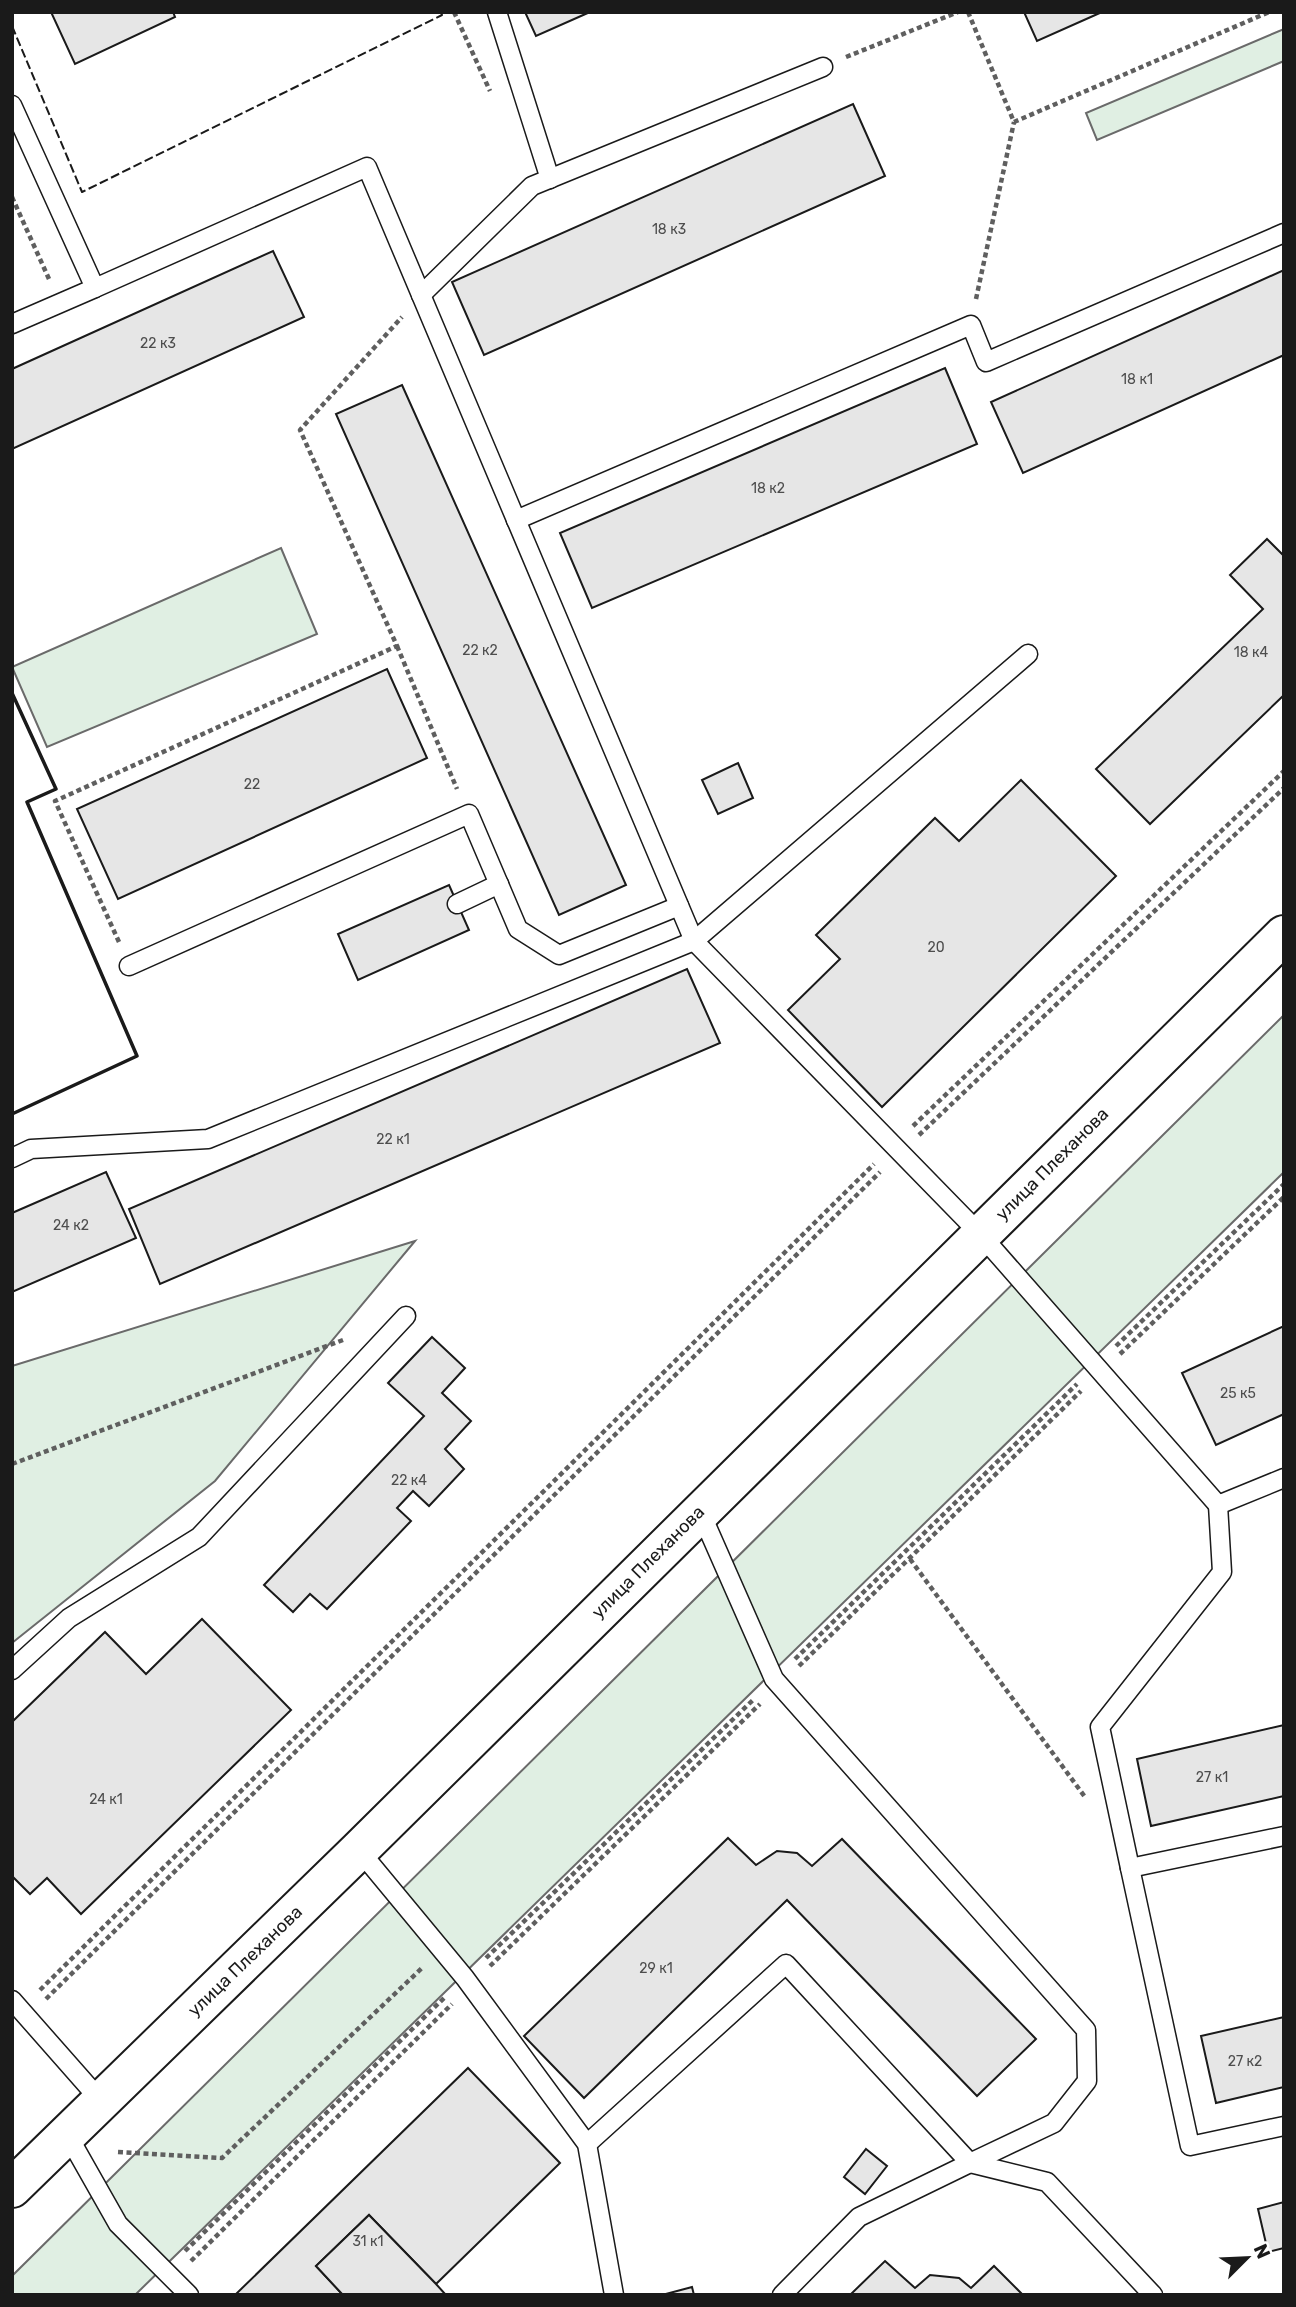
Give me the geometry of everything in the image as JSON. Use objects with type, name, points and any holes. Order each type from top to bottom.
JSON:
[{"type":"street","name":"улица Плеханова","points":[[12,2188],[359,1850],[1284,935]]},
{"type":"lane","points":[[497,12],[550,179]]},
{"type":"lane","points":[[421,295],[532,186],[823,67]]},
{"type":"lane","points":[[12,105],[17,129],[95,288]]},
{"type":"lane","points":[[12,324],[367,167],[694,941],[895,1151],[980,1234],[1094,1367],[1218,1505],[1222,1572],[1100,1727],[1190,2146],[1284,2126]]},
{"type":"lane","points":[[516,520],[971,325],[986,362],[1284,233]]},
{"type":"lane","points":[[12,1158],[31,1149],[208,1139],[694,941],[1028,654]]},
{"type":"lane","points":[[129,966],[469,814],[518,929],[559,954],[679,906]]},
{"type":"lane","points":[[457,904],[499,884]]},
{"type":"lane","points":[[12,1670],[69,1618],[199,1537],[406,1316]]},
{"type":"lane","points":[[1218,1505],[1284,1478]]},
{"type":"lane","points":[[700,1511],[777,1682],[1086,2030],[1087,2081],[1054,2123],[859,2217],[782,2295]]},
{"type":"lane","points":[[1130,1868],[1284,1836]]},
{"type":"lane","points":[[359,1850],[468,1982],[587,2144],[614,2295]]},
{"type":"lane","points":[[587,2144],[786,1964],[970,2163],[1047,2182],[1153,2295]]},
{"type":"lane","points":[[20,2010],[101,2101]]},
{"type":"lane","points":[[68,2134],[118,2224],[189,2295]]},
{"type":"path","points":[[823,67],[958,12]]},
{"type":"path","points":[[968,12],[1014,121],[971,325]]},
{"type":"path","points":[[1014,121],[1269,12]]},
{"type":"path","points":[[12,197],[60,303]]},
{"type":"path","points":[[421,295],[300,430],[458,789],[445,795]]},
{"type":"path","points":[[129,966],[55,801],[397,646]]},
{"type":"path","points":[[20,2010],[1284,771]]},
{"type":"path","points":[[20,2010],[895,1151],[1284,788]]},
{"type":"path","points":[[119,943],[132,937]]},
{"type":"path","points":[[169,2275],[1284,1184]]},
{"type":"path","points":[[12,1464],[406,1316]]},
{"type":"path","points":[[169,2275],[777,1682],[910,1559],[1083,1796],[1121,1826]]},
{"type":"path","points":[[118,2152],[222,2158],[442,1949]]},
{"type":"green space","points":[[1284,29],[1284,61],[1097,140],[1086,113]]},
{"type":"green space","points":[[281,548],[317,634],[47,747],[12,667]]},
{"type":"green space","points":[[1284,1015],[1284,1172],[135,2295],[12,2295],[12,2276]]},
{"type":"green space","points":[[415,1241],[215,1481],[12,1643],[12,1366]]},
{"type":"building","points":[[51,12],[173,12],[175,17],[75,64]]},
{"type":"building","points":[[525,12],[590,12],[536,36]]},
{"type":"building","points":[[1024,12],[1102,12],[1037,41]]},
{"type":"building","points":[[853,104],[885,176],[484,355],[452,282]]},
{"type":"building","points":[[273,251],[304,317],[12,449],[12,369]]},
{"type":"building","points":[[1284,270],[1284,355],[1023,473],[991,402]]},
{"type":"building","points":[[945,368],[977,444],[592,608],[560,533]]},
{"type":"building","points":[[402,385],[626,885],[559,915],[336,414]]},
{"type":"building","points":[[1267,539],[1284,556],[1284,695],[1150,824],[1096,769],[1263,609],[1230,575]]},
{"type":"building","points":[[387,669],[427,758],[118,899],[77,809]]},
{"type":"building","points":[[738,763],[753,798],[718,814],[702,780]]},
{"type":"building","points":[[1021,780],[1116,876],[882,1107],[788,1010],[840,959],[816,935],[935,818],[959,841]]},
{"type":"building","points":[[449,885],[469,930],[358,980],[338,934]]},
{"type":"building","points":[[687,969],[720,1043],[160,1284],[129,1209]]},
{"type":"building","points":[[106,1172],[136,1238],[12,1292],[12,1213]]},
{"type":"building","points":[[1284,1326],[1284,1414],[1216,1445],[1182,1373]]},
{"type":"building","points":[[432,1337],[465,1368],[442,1393],[471,1421],[445,1449],[464,1469],[429,1506],[413,1491],[397,1508],[411,1521],[327,1609],[310,1594],[293,1612],[264,1585],[424,1416],[388,1383]]},
{"type":"building","points":[[202,1619],[291,1710],[81,1914],[47,1878],[30,1894],[12,1876],[12,1722],[105,1632],[146,1674]]},
{"type":"building","points":[[1284,1725],[1284,1796],[1151,1826],[1137,1759]]},
{"type":"building","points":[[728,1838],[756,1865],[777,1851],[797,1853],[812,1866],[842,1839],[1036,2039],[977,2096],[787,1900],[584,2098],[524,2036]]},
{"type":"building","points":[[1284,2017],[1284,2087],[1216,2103],[1201,2036]]},
{"type":"building","points":[[468,2068],[560,2163],[436,2284],[369,2215],[316,2266],[343,2295],[235,2295]]},
{"type":"building","points":[[866,2149],[887,2166],[865,2194],[844,2177]]},
{"type":"building","points":[[1284,2202],[1284,2248],[1268,2252],[1258,2209]]},
{"type":"building","points":[[369,2215],[446,2295],[343,2295],[316,2266]]},
{"type":"building","points":[[885,2261],[915,2288],[930,2275],[959,2278],[971,2288],[994,2266],[1023,2295],[850,2295]]},
{"type":"building","points":[[692,2287],[694,2295],[662,2295]]},
{"type":"fence","points":[[12,26],[82,192],[442,15],[441,12]]},
{"type":"wall","points":[[12,693],[56,789],[27,802],[137,1056],[12,1114]]}]
